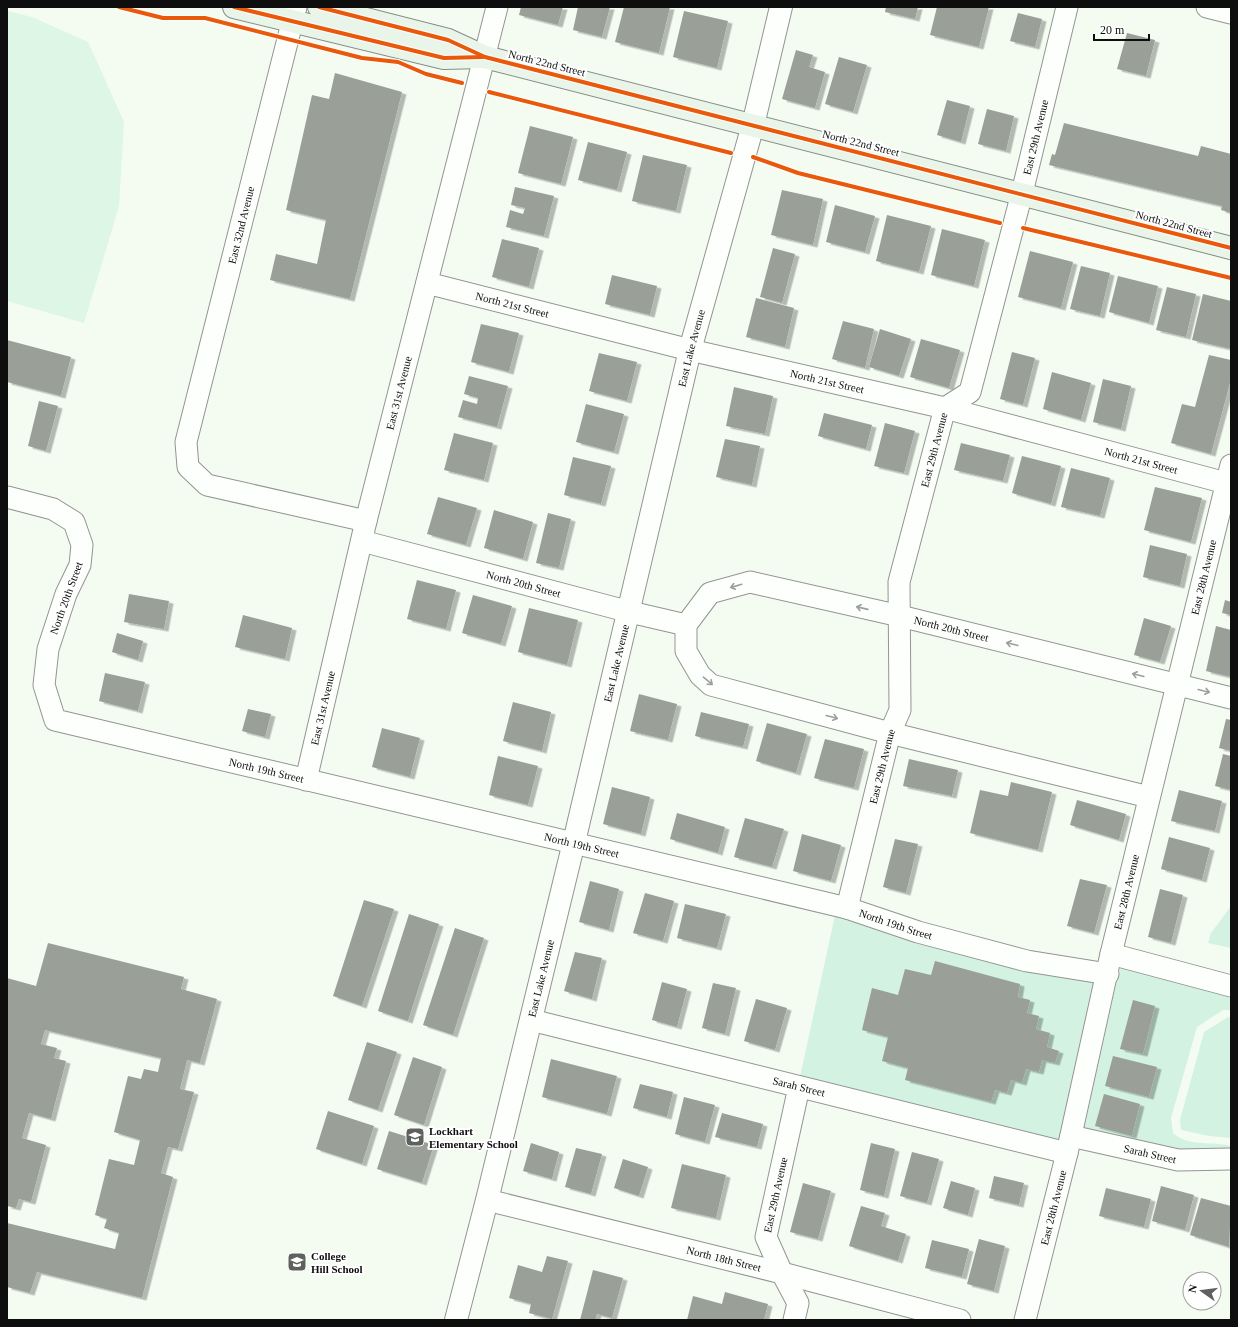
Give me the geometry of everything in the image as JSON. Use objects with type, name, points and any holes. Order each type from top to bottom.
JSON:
[{"type":"main road","name":"North 22nd Street","points":[[234,7],[294,14],[444,58],[485,57]]},
{"type":"main road","name":"North 22nd Street","points":[[319,7],[448,40],[485,57],[1022,193],[1231,248]]},
{"type":"street","name":"East 31st Avenue","points":[[306,780],[366,521],[497,7]]},
{"type":"street","name":"East Lake Avenue","points":[[456,1320],[487,1200],[630,612],[690,350],[753,125],[781,7]]},
{"type":"street","name":"East 29th Avenue","points":[[847,908],[890,732],[900,710],[900,582],[945,408],[970,392],[1022,193],[1067,7]]},
{"type":"street","points":[[1207,7],[1231,13]]},
{"type":"street","name":"East 32nd Avenue","points":[[294,14],[186,442],[188,467],[207,486],[366,521]]},
{"type":"street","name":"North 21st Street","points":[[427,283],[690,350],[1229,474]]},
{"type":"street","name":"East 28th Avenue","points":[[1025,1320],[1069,1144],[1109,964],[1176,684],[1229,474]]},
{"type":"street","name":"North 20th Street","points":[[7,497],[53,509],[74,522],[82,545],[80,565],[66,594],[48,649],[44,685],[55,720]]},
{"type":"street","name":"North 20th Street","points":[[362,541],[630,612],[686,625],[710,593],[750,582],[900,616],[1231,698]]},
{"type":"street","points":[[686,625],[686,650],[700,675],[711,685],[1149,798]]},
{"type":"street","name":"North 19th Street","points":[[55,720],[847,908],[918,932],[1027,961],[1109,964],[1231,986]]},
{"type":"street","name":"Sarah Street","points":[[531,1020],[799,1087],[1069,1144],[1178,1160],[1231,1159]]},
{"type":"street","name":"East 29th Avenue","points":[[794,1320],[798,1303],[782,1273],[766,1237],[799,1087]]},
{"type":"street","name":"North 18th Street","points":[[487,1200],[782,1273],[960,1320]]},
{"type":"green space","points":[[7,11],[32,17],[88,42],[124,122],[119,206],[84,323],[7,301]]},
{"type":"green space","points":[[1231,906],[1231,948],[1208,943],[1211,933]]},
{"type":"green space","points":[[835,915],[1095,981],[1059,1141],[800,1077]]},
{"type":"green space","points":[[1120,967],[1231,995],[1231,1010],[1223,1010],[1197,1027],[1171,1118],[1173,1133],[1179,1137],[1193,1142],[1231,1146],[1231,1150],[1179,1150],[1084,1129]]},
{"type":"green space","points":[[1228,1017],[1231,1018],[1231,1138],[1209,1136],[1181,1130],[1180,1120],[1204,1032]]},
{"type":"building","points":[[521,7],[563,7],[558,25],[519,15]]},
{"type":"building","points":[[578,7],[610,7],[602,37],[573,30]]},
{"type":"building","points":[[624,7],[670,7],[659,53],[615,42]]},
{"type":"building","points":[[886,7],[918,7],[915,19],[885,12]]},
{"type":"building","points":[[937,7],[989,7],[979,47],[930,35]]},
{"type":"building","points":[[684,11],[728,21],[717,68],[673,57]]},
{"type":"building","points":[[1018,13],[1042,19],[1035,47],[1010,41]]},
{"type":"building","points":[[1127,33],[1155,40],[1146,76],[1117,69]]},
{"type":"building","points":[[796,50],[813,55],[809,67],[825,72],[815,108],[782,99]]},
{"type":"building","points":[[839,57],[867,65],[853,112],[825,104]]},
{"type":"building","points":[[335,73],[402,92],[350,299],[270,280],[276,254],[317,264],[326,220],[286,210],[312,95],[329,99]]},
{"type":"building","points":[[947,100],[970,106],[961,142],[937,135]]},
{"type":"building","points":[[987,109],[1014,116],[1006,151],[978,144]]},
{"type":"building","points":[[1064,123],[1198,156],[1201,146],[1231,154],[1231,213],[1221,210],[1222,206],[1049,165],[1052,154],[1055,155]]},
{"type":"building","points":[[530,126],[573,137],[561,184],[518,173]]},
{"type":"building","points":[[588,142],[627,152],[617,190],[578,180]]},
{"type":"building","points":[[643,155],[687,165],[676,211],[632,201]]},
{"type":"building","points":[[515,187],[554,196],[544,236],[506,227],[510,210],[523,214],[525,208],[511,205]]},
{"type":"building","points":[[782,190],[823,199],[813,245],[771,235]]},
{"type":"building","points":[[835,205],[875,216],[865,252],[826,242]]},
{"type":"building","points":[[887,215],[931,226],[919,272],[876,261]]},
{"type":"building","points":[[942,229],[985,240],[974,286],[931,275]]},
{"type":"building","points":[[502,239],[539,248],[529,287],[492,277]]},
{"type":"building","points":[[773,248],[795,254],[782,303],[760,297]]},
{"type":"building","points":[[1030,251],[1073,262],[1061,308],[1018,297]]},
{"type":"building","points":[[1081,266],[1110,273],[1100,316],[1070,309]]},
{"type":"building","points":[[612,275],[657,286],[650,315],[605,304]]},
{"type":"building","points":[[1118,276],[1158,286],[1149,323],[1109,312]]},
{"type":"building","points":[[1167,287],[1196,294],[1186,337],[1156,330]]},
{"type":"building","points":[[1203,294],[1231,301],[1231,349],[1192,340]]},
{"type":"building","points":[[756,298],[794,308],[785,347],[746,337]]},
{"type":"building","points":[[843,321],[874,329],[865,368],[832,359]]},
{"type":"building","points":[[481,324],[519,333],[509,372],[471,362]]},
{"type":"building","points":[[880,329],[911,339],[899,376],[869,367]]},
{"type":"building","points":[[921,339],[960,350],[949,388],[910,377]]},
{"type":"building","points":[[7,340],[71,357],[61,396],[7,382]]},
{"type":"building","points":[[1012,352],[1035,358],[1023,405],[1000,399]]},
{"type":"building","points":[[599,353],[637,362],[627,401],[589,391]]},
{"type":"building","points":[[1209,355],[1231,360],[1231,379],[1211,454],[1171,443],[1182,404],[1195,407]]},
{"type":"building","points":[[1052,372],[1091,383],[1081,420],[1043,409]]},
{"type":"building","points":[[469,376],[508,386],[497,427],[458,417],[463,400],[477,404],[478,398],[464,394]]},
{"type":"building","points":[[1103,379],[1131,386],[1121,429],[1093,422]]},
{"type":"building","points":[[734,387],[773,396],[765,434],[726,426]]},
{"type":"building","points":[[39,401],[58,406],[46,451],[28,446]]},
{"type":"building","points":[[586,404],[624,414],[614,452],[576,442]]},
{"type":"building","points":[[824,413],[872,425],[866,449],[818,436]]},
{"type":"building","points":[[885,423],[915,431],[904,473],[874,466]]},
{"type":"building","points":[[454,433],[493,443],[484,480],[444,470]]},
{"type":"building","points":[[725,439],[760,446],[752,485],[716,477]]},
{"type":"building","points":[[961,443],[1010,455],[1003,481],[954,470]]},
{"type":"building","points":[[1022,456],[1061,466],[1051,504],[1012,493]]},
{"type":"building","points":[[573,457],[611,466],[601,504],[564,495]]},
{"type":"building","points":[[1071,468],[1110,478],[1100,516],[1061,507]]},
{"type":"building","points":[[1155,487],[1202,498],[1191,542],[1144,530]]},
{"type":"building","points":[[438,497],[477,508],[466,545],[427,534]]},
{"type":"building","points":[[494,510],[533,522],[523,559],[484,548]]},
{"type":"building","points":[[548,513],[571,519],[559,568],[536,563]]},
{"type":"building","points":[[1150,545],[1187,554],[1180,586],[1143,577]]},
{"type":"building","points":[[417,580],[456,590],[446,629],[407,619]]},
{"type":"building","points":[[129,594],[169,601],[164,629],[124,622]]},
{"type":"building","points":[[473,595],[512,606],[501,644],[462,633]]},
{"type":"building","points":[[1225,600],[1231,602],[1231,615],[1222,613]]},
{"type":"building","points":[[529,608],[578,620],[567,665],[518,652]]},
{"type":"building","points":[[243,615],[292,628],[285,659],[235,647]]},
{"type":"building","points":[[1144,618],[1171,626],[1160,662],[1134,655]]},
{"type":"building","points":[[1216,626],[1231,630],[1231,677],[1206,671]]},
{"type":"building","points":[[117,633],[143,641],[138,660],[112,652]]},
{"type":"building","points":[[105,673],[145,682],[138,711],[99,701]]},
{"type":"building","points":[[639,694],[677,704],[668,740],[630,731]]},
{"type":"building","points":[[513,702],[551,712],[542,751],[503,741]]},
{"type":"building","points":[[248,709],[271,714],[265,737],[242,731]]},
{"type":"building","points":[[701,712],[749,724],[743,747],[695,736]]},
{"type":"building","points":[[1226,719],[1231,720],[1231,751],[1219,748]]},
{"type":"building","points":[[767,723],[807,734],[796,773],[756,761]]},
{"type":"building","points":[[382,728],[420,738],[410,777],[372,767]]},
{"type":"building","points":[[825,739],[864,749],[854,788],[814,778]]},
{"type":"building","points":[[1223,754],[1231,756],[1231,790],[1215,786]]},
{"type":"building","points":[[498,756],[538,766],[528,805],[489,795]]},
{"type":"building","points":[[909,759],[958,770],[952,796],[903,786]]},
{"type":"building","points":[[1011,782],[1052,792],[1038,850],[970,833],[980,790],[1008,796]]},
{"type":"building","points":[[612,787],[650,797],[641,834],[603,824]]},
{"type":"building","points":[[1179,790],[1222,801],[1215,831],[1171,821]]},
{"type":"building","points":[[1077,800],[1126,814],[1119,840],[1070,825]]},
{"type":"building","points":[[677,813],[725,827],[718,853],[670,839]]},
{"type":"building","points":[[745,818],[784,829],[772,867],[734,857]]},
{"type":"building","points":[[802,834],[841,845],[831,881],[793,871]]},
{"type":"building","points":[[1169,837],[1210,848],[1202,880],[1161,869]]},
{"type":"building","points":[[895,839],[918,844],[906,893],[883,887]]},
{"type":"building","points":[[1080,879],[1107,885],[1094,933],[1067,926]]},
{"type":"building","points":[[590,881],[619,889],[609,930],[579,922]]},
{"type":"building","points":[[1160,889],[1183,895],[1171,943],[1148,937]]},
{"type":"building","points":[[645,893],[674,901],[663,941],[633,933]]},
{"type":"building","points":[[364,900],[394,909],[362,1006],[333,996]]},
{"type":"building","points":[[685,904],[726,914],[717,948],[677,938]]},
{"type":"building","points":[[409,914],[439,924],[408,1021],[378,1011]]},
{"type":"building","points":[[455,928],[484,938],[453,1035],[423,1025]]},
{"type":"building","points":[[48,943],[184,977],[181,989],[217,999],[200,1063],[187,1060],[180,1089],[194,1092],[178,1149],[168,1147],[161,1173],[173,1177],[142,1298],[37,1272],[30,1293],[7,1287],[7,1223],[115,1249],[119,1233],[104,1228],[107,1219],[95,1215],[109,1159],[134,1165],[140,1140],[114,1132],[128,1076],[141,1079],[144,1069],[158,1072],[161,1058],[45,1030],[41,1044],[57,1048],[54,1058],[66,1061],[51,1119],[29,1113],[22,1138],[46,1145],[31,1202],[19,1199],[16,1208],[7,1206],[7,978],[36,986]]},
{"type":"building","points":[[575,952],[602,958],[592,999],[564,991]]},
{"type":"building","points":[[935,961],[1020,984],[1018,997],[1030,1000],[1027,1013],[1039,1016],[1036,1029],[1050,1033],[1047,1047],[1059,1051],[1055,1063],[1042,1060],[1039,1072],[1026,1069],[1022,1083],[1011,1080],[1007,1093],[995,1090],[991,1102],[905,1080],[908,1068],[882,1061],[888,1037],[862,1030],[872,988],[898,995],[905,969],[931,975]]},
{"type":"building","points":[[662,982],[687,989],[677,1027],[652,1020]]},
{"type":"building","points":[[713,983],[736,988],[725,1034],[702,1028]]},
{"type":"building","points":[[756,999],[787,1008],[775,1050],[744,1041]]},
{"type":"building","points":[[1133,1000],[1155,1006],[1143,1054],[1120,1049]]},
{"type":"building","points":[[367,1042],[397,1052],[378,1110],[348,1100]]},
{"type":"building","points":[[1113,1056],[1157,1067],[1149,1097],[1105,1086]]},
{"type":"building","points":[[413,1057],[442,1067],[424,1125],[394,1115]]},
{"type":"building","points":[[551,1059],[617,1076],[607,1114],[542,1097]]},
{"type":"building","points":[[640,1084],[673,1092],[667,1117],[633,1108]]},
{"type":"building","points":[[1104,1094],[1140,1104],[1132,1136],[1095,1126]]},
{"type":"building","points":[[684,1097],[715,1105],[705,1142],[675,1134]]},
{"type":"building","points":[[328,1111],[374,1126],[362,1164],[316,1149]]},
{"type":"building","points":[[722,1113],[763,1124],[757,1147],[715,1137]]},
{"type":"building","points":[[389,1131],[434,1145],[422,1183],[377,1169]]},
{"type":"building","points":[[531,1143],[559,1152],[552,1179],[523,1171]]},
{"type":"building","points":[[871,1143],[895,1149],[884,1196],[860,1190]]},
{"type":"building","points":[[576,1148],[602,1154],[591,1194],[565,1187]]},
{"type":"building","points":[[912,1152],[939,1159],[927,1203],[900,1196]]},
{"type":"building","points":[[623,1159],[648,1167],[639,1196],[614,1188]]},
{"type":"building","points":[[682,1164],[726,1175],[716,1218],[671,1208]]},
{"type":"building","points":[[994,1176],[1024,1183],[1019,1205],[989,1198]]},
{"type":"building","points":[[951,1181],[975,1188],[968,1215],[943,1208]]},
{"type":"building","points":[[803,1183],[831,1191],[818,1239],[790,1232]]},
{"type":"building","points":[[1161,1186],[1194,1195],[1185,1230],[1152,1221]]},
{"type":"building","points":[[1106,1188],[1151,1199],[1144,1227],[1099,1216]]},
{"type":"building","points":[[1201,1198],[1231,1206],[1229,1247],[1190,1235]]},
{"type":"building","points":[[861,1206],[885,1213],[881,1226],[906,1234],[898,1261],[849,1246]]},
{"type":"building","points":[[979,1239],[1005,1246],[994,1291],[967,1284]]},
{"type":"building","points":[[932,1240],[969,1249],[962,1277],[925,1268]]},
{"type":"building","points":[[547,1256],[568,1261],[552,1319],[529,1313],[531,1304],[509,1298],[518,1265],[542,1272]]},
{"type":"building","points":[[593,1270],[623,1278],[612,1318],[597,1314],[595,1320],[580,1320]]},
{"type":"building","points":[[725,1292],[768,1304],[764,1320],[687,1320],[693,1296],[722,1304]]},
{"type":"cycle path","points":[[119,7],[163,18],[205,18],[362,58],[398,62],[426,74],[462,83]]},
{"type":"cycle path","points":[[234,7],[444,58],[483,57]]},
{"type":"cycle path","points":[[319,7],[448,40],[485,57],[1231,248]]},
{"type":"cycle path","points":[[489,92],[731,153]]},
{"type":"cycle path","points":[[753,157],[798,173],[1000,223]]},
{"type":"cycle path","points":[[1023,228],[1231,278]]},
{"type":"place","name":"Lockhart Elementary School","points":[[415,1137]]},
{"type":"place","name":"College Hill School","points":[[297,1262]]}]
